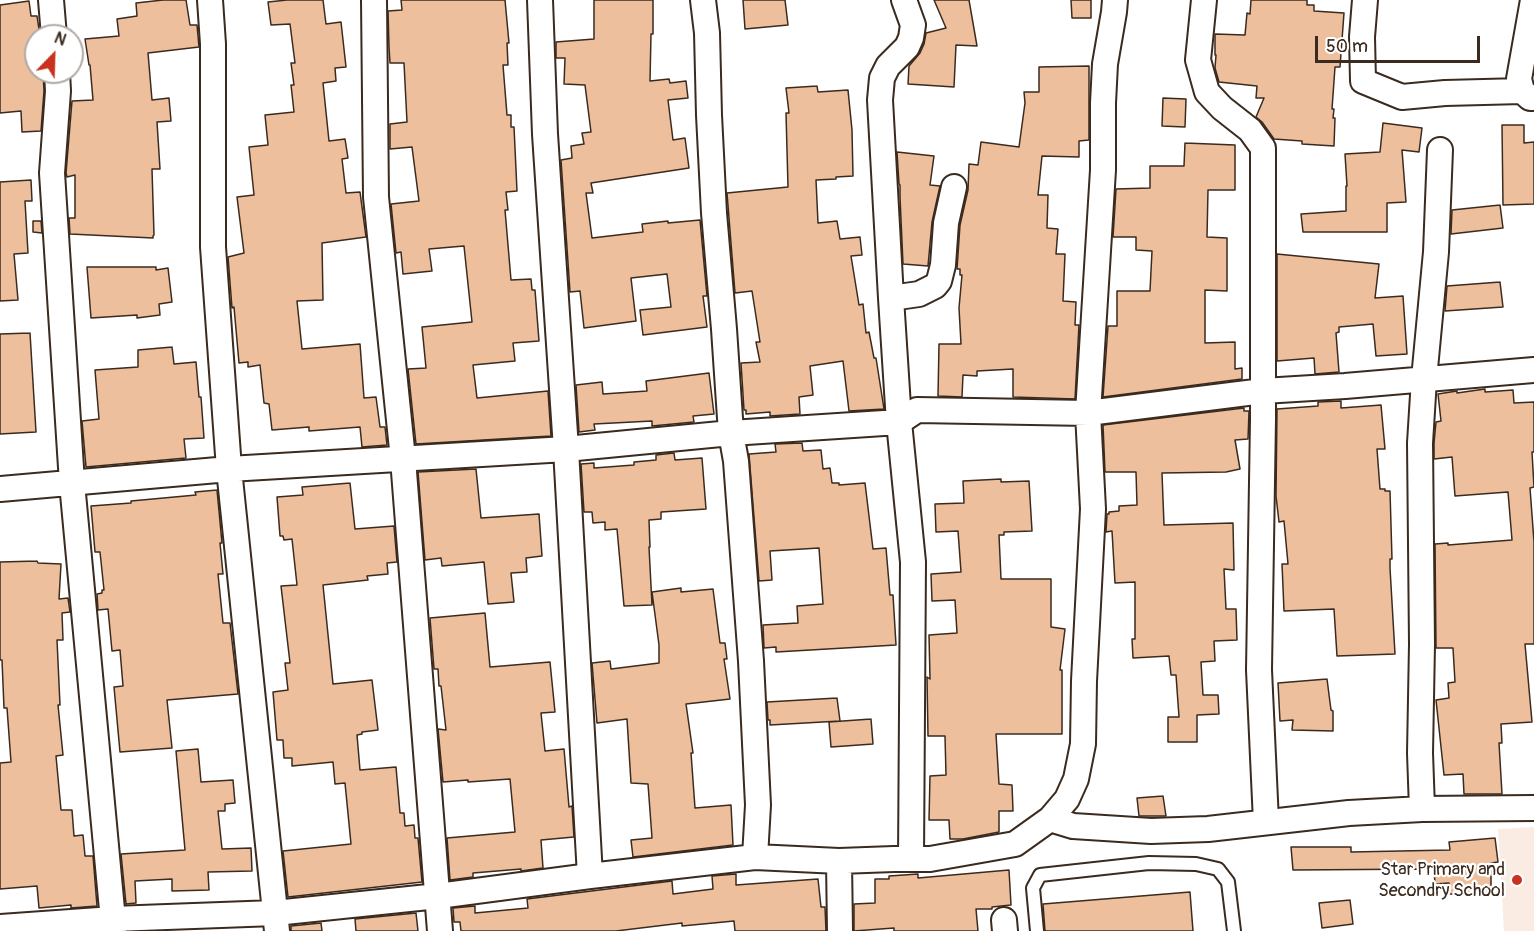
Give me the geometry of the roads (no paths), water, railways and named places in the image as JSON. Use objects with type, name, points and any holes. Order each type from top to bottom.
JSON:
[{"type":"street","points":[[51,0],[53,24]]},
{"type":"street","points":[[210,0],[213,44],[213,247],[229,469],[276,922]]},
{"type":"street","points":[[374,0],[376,197],[403,459],[440,931]]},
{"type":"street","points":[[540,0],[545,134],[566,449],[590,876]]},
{"type":"street","points":[[703,0],[707,33],[714,213],[751,661],[758,805],[754,857]]},
{"type":"street","points":[[904,0],[913,25],[911,38],[907,46],[888,66],[882,78],[880,100],[899,422],[913,562],[911,859]]},
{"type":"street","points":[[0,927],[276,922],[438,896],[754,857],[839,861],[930,859],[1015,844],[1050,819],[1067,799],[1076,779],[1083,744],[1093,509],[1088,413],[1103,170],[1105,64],[1115,0]]},
{"type":"street","points":[[1204,0],[1198,60],[1207,92],[1222,108],[1250,130],[1263,148],[1263,392],[1259,670],[1266,822]]},
{"type":"street","points":[[1365,0],[1362,38],[1363,81],[1402,97],[1445,93],[1528,94]]},
{"type":"street","points":[[1528,94],[1519,79],[1533,0]]},
{"type":"street","points":[[58,84],[52,173],[72,483],[113,925]]},
{"type":"street","points":[[1422,809],[1420,443],[1436,252],[1440,150]]},
{"type":"street","points":[[891,298],[919,294],[935,286],[939,281],[943,265],[946,223],[954,187]]},
{"type":"street","points":[[0,489],[229,469],[566,449],[731,433],[899,422],[917,410],[1088,413],[1263,392],[1534,370]]},
{"type":"street","points":[[1050,819],[1073,826],[1151,831],[1208,829],[1349,813],[1422,809],[1534,808]]},
{"type":"street","points":[[839,861],[840,931]]},
{"type":"lane","points":[[1037,931],[1033,888],[1040,874],[1149,863],[1196,864],[1218,869],[1228,882],[1234,931]]},
{"type":"place","name":"Star Primary and Secondry School","points":[[1517,880]]}]
